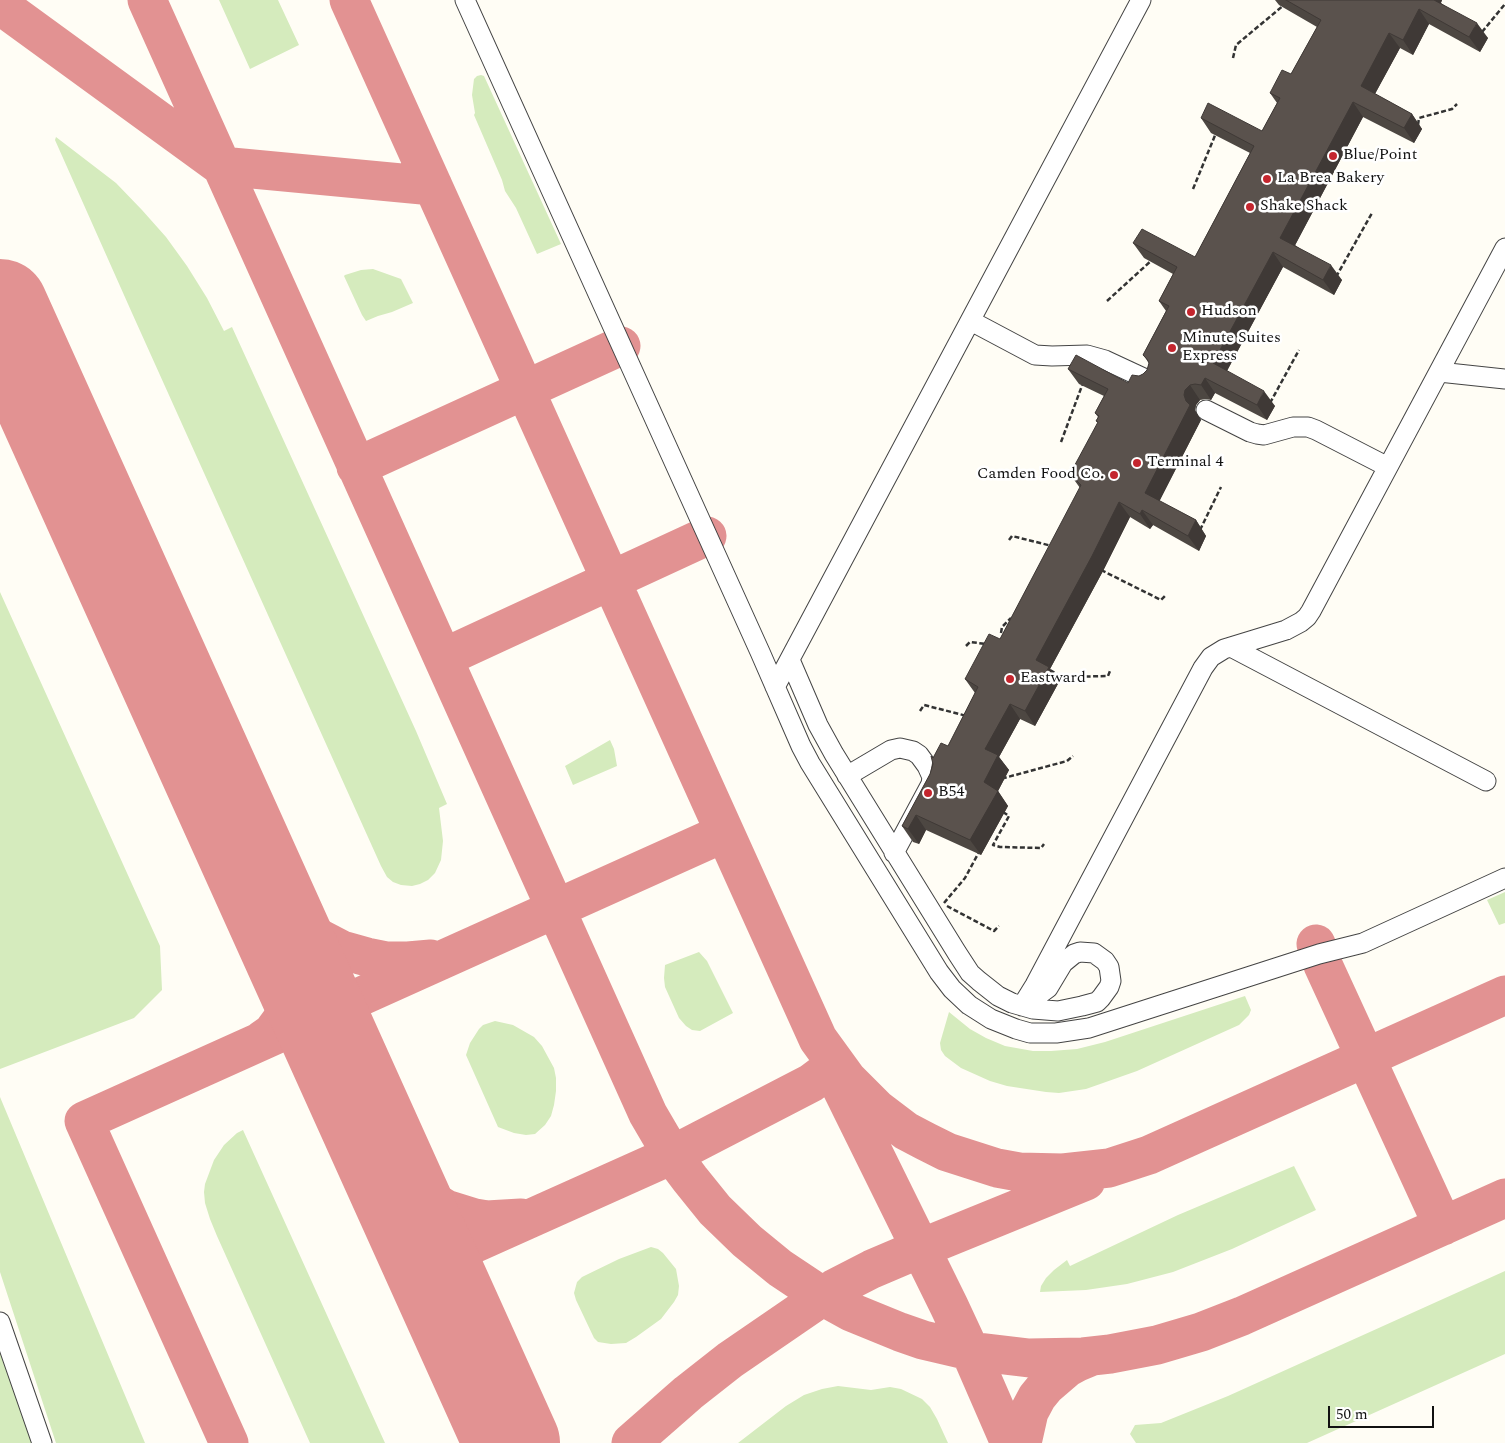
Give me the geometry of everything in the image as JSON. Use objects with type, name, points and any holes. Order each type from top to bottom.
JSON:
[{"type":"lane","points":[[465,0],[793,729],[810,763],[945,981],[960,998],[980,1013],[1016,1029],[1042,1034],[1089,1028],[1319,954],[1362,943],[1505,878]]},
{"type":"lane","points":[[775,686],[1141,0]]},
{"type":"lane","points":[[790,660],[821,731],[894,853],[970,972],[988,990],[1022,1006],[1035,985],[1203,668],[1211,657],[1231,647],[1286,630],[1307,617],[1505,248]]},
{"type":"lane","points":[[971,321],[1035,355],[1087,355],[1105,360],[1148,380]]},
{"type":"lane","points":[[1439,372],[1505,379]]},
{"type":"lane","points":[[1206,410],[1257,434],[1264,435],[1293,427],[1308,427],[1388,467]]},
{"type":"lane","points":[[1231,647],[1486,781]]},
{"type":"lane","points":[[847,776],[891,750],[900,748],[914,751],[927,766],[932,777],[931,784],[894,853]]},
{"type":"lane","points":[[0,1322],[42,1443]]},
{"type":"path","points":[[1233,58],[1236,45],[1282,7],[1286,1]]},
{"type":"path","points":[[1481,34],[1505,4]]},
{"type":"path","points":[[1418,127],[1419,118],[1452,109],[1457,104]]},
{"type":"path","points":[[1193,189],[1219,127]]},
{"type":"path","points":[[1336,277],[1372,213]]},
{"type":"path","points":[[1107,301],[1151,262],[1155,255]]},
{"type":"path","points":[[1266,410],[1299,350]]},
{"type":"path","points":[[1061,442],[1081,386],[1086,379]]},
{"type":"path","points":[[1199,532],[1221,487]]},
{"type":"path","points":[[1009,540],[1012,536],[1056,547]]},
{"type":"path","points":[[1096,568],[1162,600],[1165,596]]},
{"type":"path","points":[[1001,633],[1002,627],[1015,615]]},
{"type":"path","points":[[966,646],[970,642],[988,644]]},
{"type":"path","points":[[1049,670],[1062,677],[1108,676],[1110,671]]},
{"type":"path","points":[[920,711],[924,705],[974,717]]},
{"type":"path","points":[[998,775],[1004,778],[1067,761],[1074,756]]},
{"type":"path","points":[[997,809],[1009,816],[993,845],[1000,847],[1041,848],[1044,844]]},
{"type":"path","points":[[982,844],[966,878],[944,904],[994,931],[999,926]]},
{"type":"green space","points":[[219,0],[278,0],[299,45],[250,69]]},
{"type":"green space","points":[[481,75],[484,76],[561,244],[537,254],[516,208],[505,191],[474,115],[472,95],[474,79]]},
{"type":"green space","points":[[56,137],[116,183],[142,210],[166,237],[187,266],[207,298],[224,331],[232,327],[416,731],[447,804],[439,808],[443,841],[441,860],[435,873],[428,880],[420,884],[412,886],[393,882],[387,877],[381,866],[132,313],[55,140]]},
{"type":"green space","points":[[373,269],[401,279],[413,303],[366,321],[344,276],[361,270]]},
{"type":"green space","points":[[0,592],[160,946],[162,990],[134,1018],[0,1069]]},
{"type":"green space","points":[[610,740],[614,749],[617,766],[573,785],[565,766]]},
{"type":"green space","points":[[1505,892],[1505,923],[1499,925],[1487,900]]},
{"type":"green space","points":[[699,952],[707,961],[733,1013],[700,1031],[692,1030],[679,1018],[665,987],[664,978],[665,965]]},
{"type":"green space","points":[[1245,996],[1251,1010],[1249,1015],[1239,1025],[1137,1071],[1086,1089],[1059,1093],[1007,1086],[990,1081],[961,1068],[945,1056],[941,1050],[940,1043],[949,1012],[970,1029],[1005,1046],[1033,1051],[1051,1051],[1077,1049],[1105,1042]]},
{"type":"green space","points":[[495,1021],[513,1025],[534,1037],[542,1046],[554,1068],[556,1091],[551,1116],[535,1134],[514,1133],[498,1127],[466,1055],[470,1043],[479,1029],[483,1025]]},
{"type":"green space","points":[[0,1097],[145,1443],[56,1443],[0,1272]]},
{"type":"green space","points":[[243,1130],[385,1443],[310,1443],[217,1236],[205,1203],[205,1184],[214,1160],[224,1145]]},
{"type":"green space","points":[[1294,1166],[1316,1210],[1232,1249],[1173,1272],[1127,1284],[1086,1290],[1040,1292],[1046,1278],[1067,1260],[1070,1266],[1178,1215]]},
{"type":"green space","points":[[651,1247],[663,1253],[676,1269],[679,1286],[678,1295],[661,1319],[626,1343],[611,1344],[598,1342],[594,1338],[576,1300],[574,1293],[577,1282],[582,1277],[619,1259]]},
{"type":"green space","points":[[1505,1271],[1505,1354],[1307,1443],[1136,1443],[1130,1434],[1135,1425],[1161,1423],[1228,1396]]},
{"type":"green space","points":[[0,1349],[32,1443],[0,1443]]},
{"type":"green space","points":[[838,1386],[871,1390],[890,1387],[901,1389],[922,1399],[930,1407],[948,1443],[738,1443],[786,1406],[804,1395]]},
{"type":"building","name":"Terminal 4","points":[[1286,0],[1434,0],[1477,23],[1469,37],[1419,9],[1403,40],[1389,33],[1361,86],[1412,114],[1404,128],[1353,102],[1280,238],[1331,265],[1323,280],[1273,252],[1213,363],[1264,391],[1257,405],[1205,378],[1201,385],[1190,385],[1185,390],[1186,401],[1190,405],[1145,493],[1196,520],[1188,536],[1142,510],[1140,514],[1119,502],[1036,660],[1049,667],[1025,711],[1010,704],[985,749],[998,755],[984,782],[998,791],[970,840],[916,815],[908,829],[902,826],[930,774],[933,764],[931,756],[933,758],[941,743],[948,746],[978,687],[965,679],[989,634],[1000,639],[1081,485],[1070,474],[1098,422],[1096,421],[1099,416],[1095,413],[1108,389],[1068,369],[1076,355],[1128,383],[1132,375],[1139,376],[1147,370],[1149,363],[1143,355],[1169,306],[1159,301],[1177,267],[1133,243],[1142,229],[1195,257],[1254,146],[1201,118],[1208,103],[1262,131],[1280,98],[1270,93],[1282,70],[1291,74],[1321,20]]},
{"type":"taxiway","points":[[147,0],[648,1114],[672,1155],[690,1179],[715,1210],[747,1241],[780,1268],[822,1296],[851,1312],[923,1340],[970,1351],[1029,1358],[1083,1357],[1157,1345],[1201,1332],[1242,1316],[1505,1198]]},
{"type":"taxiway","points":[[349,0],[818,1039],[847,1079],[877,1109],[906,1131],[947,1152],[997,1168],[1019,1172],[1063,1173],[1109,1168],[1149,1155],[1505,995]]},
{"type":"taxiway","points":[[0,5],[221,166],[433,186]]},
{"type":"taxiway","points":[[356,467],[621,346]]},
{"type":"taxiway","points":[[443,658],[707,536]]},
{"type":"taxiway","points":[[235,828],[265,885],[282,907],[319,938],[342,950],[387,961],[431,959]]},
{"type":"taxiway","points":[[229,1443],[84,1121],[724,833]]},
{"type":"taxiway","points":[[262,1040],[272,1033],[283,1018],[288,1008],[294,985],[293,970],[279,924]]},
{"type":"taxiway","points":[[1316,944],[1323,965],[1443,1226]]},
{"type":"taxiway","points":[[431,1263],[672,1155],[811,1083],[835,1065]]},
{"type":"taxiway","points":[[840,1085],[949,1306],[1010,1443]]},
{"type":"taxiway","points":[[387,1163],[420,1193],[446,1209],[487,1220],[521,1218]]},
{"type":"taxiway","points":[[631,1443],[688,1393],[730,1360],[835,1288],[872,1269],[1086,1181]]},
{"type":"taxiway","points":[[1022,1443],[1029,1412],[1037,1397],[1046,1386],[1067,1368],[1090,1357]]},
{"type":"taxiway","points":[[482,1374],[504,1413],[520,1431],[537,1443]]},
{"type":"runway","points":[[0,307],[512,1443]]},
{"type":"place","name":"Blue/Point","points":[[1333,156]]},
{"type":"place","name":"La Brea Bakery","points":[[1267,179]]},
{"type":"place","name":"Shake Shack","points":[[1250,207]]},
{"type":"place","name":"Hudson","points":[[1191,312]]},
{"type":"place","name":"Minute Suites Express","points":[[1172,348]]},
{"type":"place","name":"Terminal 4","points":[[1137,463]]},
{"type":"place","name":"Camden Food Co.","points":[[1114,475]]},
{"type":"place","name":"Eastward","points":[[1010,679]]},
{"type":"place","name":"B54","points":[[928,793]]}]
